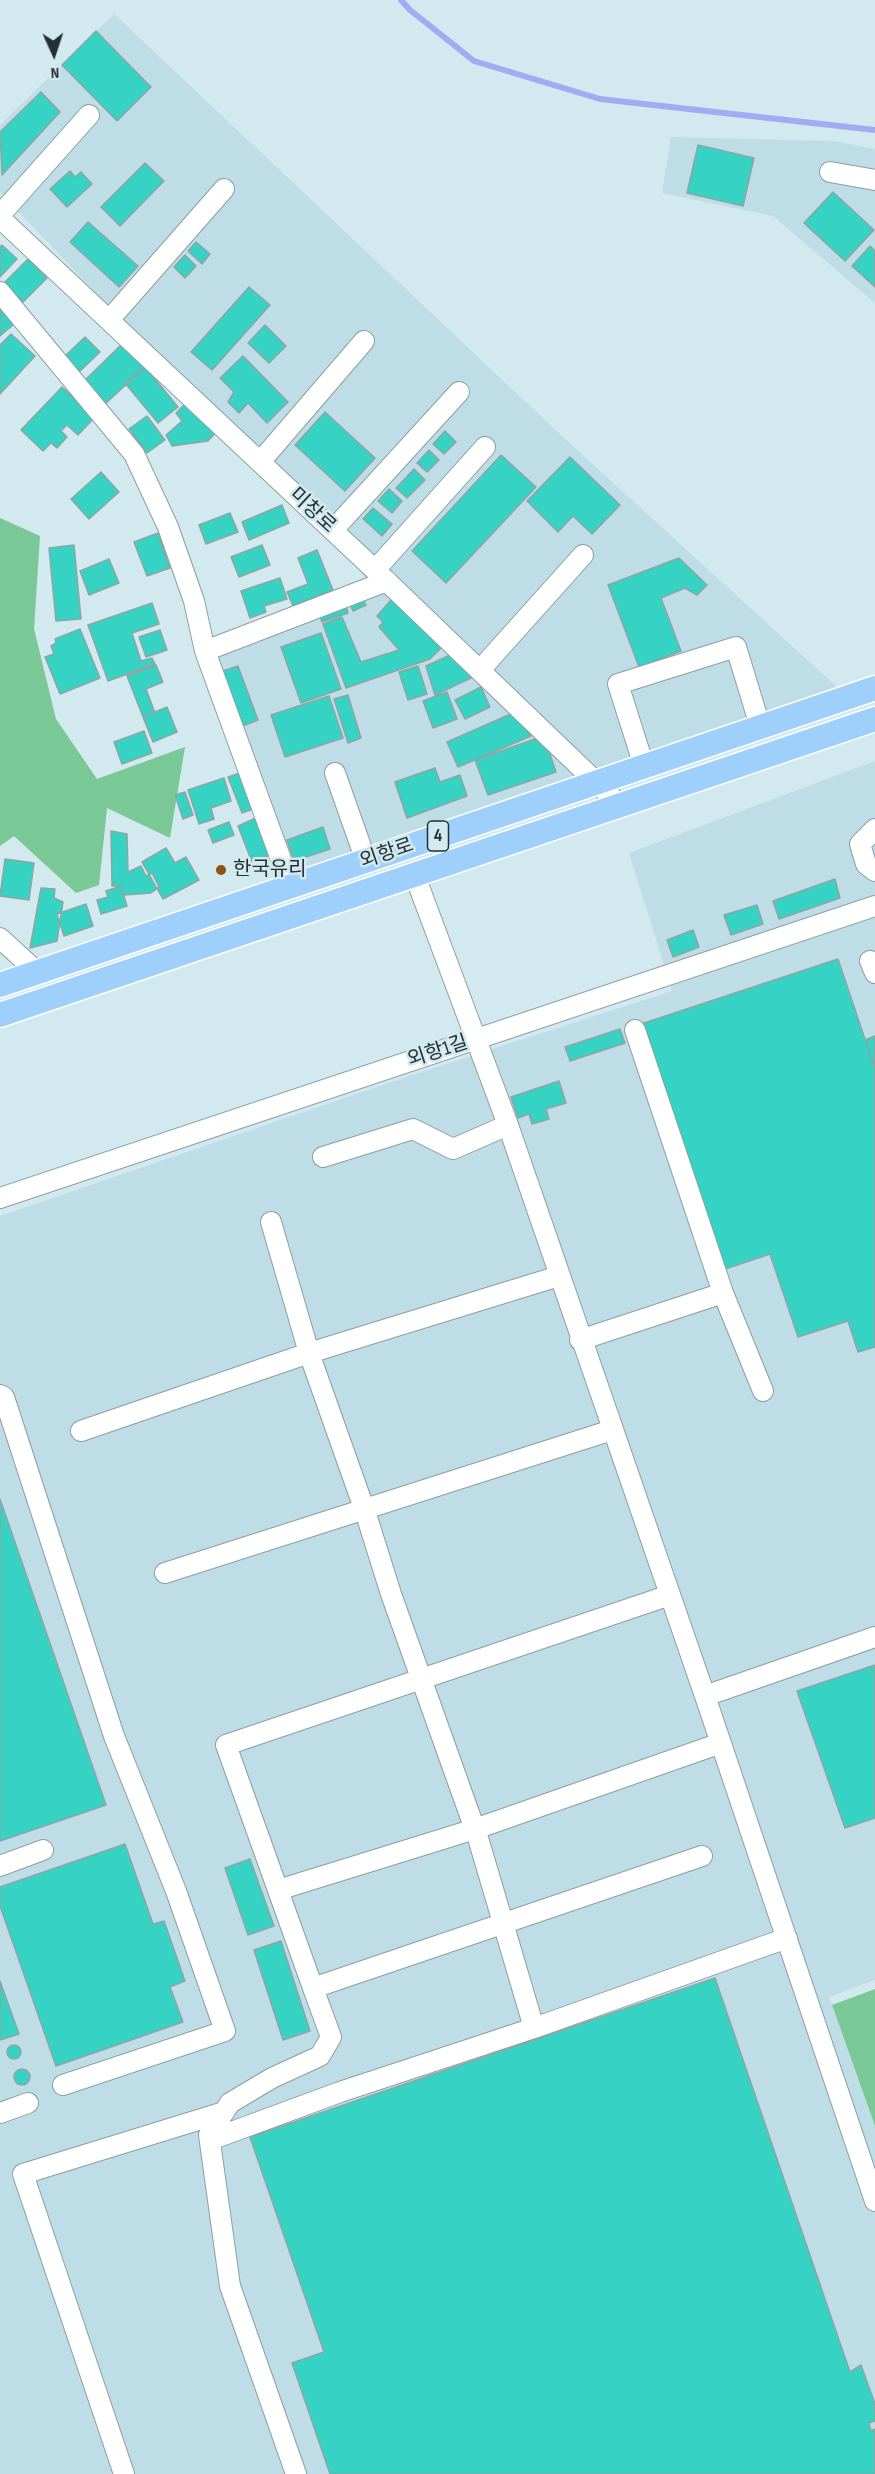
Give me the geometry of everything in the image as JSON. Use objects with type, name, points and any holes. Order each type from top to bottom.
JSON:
[{"type":"main road","name":"외항로","points":[[0,985],[875,688]]},
{"type":"main road","name":"외항로","points":[[0,1015],[875,719]]},
{"type":"street","points":[[0,217],[89,115]]},
{"type":"street","points":[[830,172],[875,180]]},
{"type":"street","points":[[109,320],[224,189]]},
{"type":"street","name":"미창로","points":[[0,217],[381,575],[621,806]]},
{"type":"street","points":[[0,292],[134,454],[168,527],[195,601],[205,651],[291,887]]},
{"type":"street","points":[[260,462],[364,341]]},
{"type":"street","points":[[333,530],[459,392]]},
{"type":"street","points":[[205,651],[381,575],[485,447]]},
{"type":"street","points":[[480,670],[583,555]]},
{"type":"street","points":[[644,765],[618,684],[736,647],[760,726]]},
{"type":"street","points":[[335,773],[366,861]]},
{"type":"street","points":[[875,829],[860,844],[866,864],[875,871]]},
{"type":"street","points":[[415,876],[508,1125],[580,1340],[705,1696],[875,2201]]},
{"type":"street","name":"외항1길","points":[[0,1198],[875,906]]},
{"type":"street","points":[[0,938],[37,972]]},
{"type":"street","points":[[635,1030],[723,1293],[763,1391]]},
{"type":"street","points":[[323,1157],[414,1129],[453,1149],[508,1125]]},
{"type":"street","points":[[271,1222],[309,1353],[365,1511],[391,1594],[475,1829],[534,2028]]},
{"type":"street","points":[[81,1431],[309,1353],[559,1276]]},
{"type":"street","points":[[580,1340],[723,1293]]},
{"type":"street","points":[[0,1395],[4,1396],[114,1736],[176,1891],[225,2031],[63,2085]]},
{"type":"street","points":[[165,1573],[365,1511],[612,1430]]},
{"type":"street","points":[[296,2474],[230,2286],[209,2135],[230,2103],[272,2078],[320,2056],[331,2037],[226,1745],[670,1595]]},
{"type":"street","points":[[705,1696],[875,1637]]},
{"type":"street","points":[[278,1890],[475,1829],[721,1743]]},
{"type":"street","points":[[0,1866],[43,1850]]},
{"type":"street","points":[[313,1988],[702,1856]]},
{"type":"street","points":[[210,2140],[340,2091],[534,2028],[787,1938]]},
{"type":"street","points":[[0,2113],[28,2103]]},
{"type":"street","points":[[124,2474],[23,2174],[224,2112]]},
{"type":"shaded area","points":[[114,14],[565,439],[838,688],[293,876],[211,638],[366,578],[0,192],[0,125]]},
{"type":"shaded area","points":[[671,137],[834,141],[875,149],[875,303],[773,216],[662,193]]},
{"type":"shaded area","points":[[875,761],[875,1980],[829,1997],[875,2126],[875,2474],[0,2474],[0,1216],[409,1076],[672,991],[629,853]]},
{"type":"green space","points":[[0,518],[40,536],[34,629],[56,719],[97,779],[185,747],[170,838],[107,808],[99,885],[76,893],[14,836],[0,846]]},
{"type":"green space","points":[[875,1989],[875,2126],[832,2005]]},
{"type":"building","points":[[96,31],[151,87],[117,121],[62,65]]},
{"type":"building","points":[[41,92],[60,112],[2,175],[0,132]]},
{"type":"building","points":[[698,145],[754,158],[743,206],[687,193]]},
{"type":"building","points":[[145,163],[164,181],[120,226],[101,207]]},
{"type":"building","points":[[70,171],[75,177],[81,172],[92,184],[67,207],[50,189]]},
{"type":"building","points":[[833,192],[874,230],[845,261],[804,223]]},
{"type":"building","points":[[88,222],[138,266],[119,287],[70,242]]},
{"type":"building","points":[[196,242],[210,254],[202,264],[188,251]]},
{"type":"building","points":[[2,245],[17,259],[0,277],[0,247]]},
{"type":"building","points":[[870,246],[875,251],[875,287],[852,266]]},
{"type":"building","points":[[185,255],[196,266],[185,278],[174,267]]},
{"type":"building","points":[[28,259],[47,278],[23,302],[4,283]]},
{"type":"building","points":[[249,287],[270,305],[212,370],[191,352]]},
{"type":"building","points":[[0,308],[14,324],[0,336]]},
{"type":"building","points":[[265,325],[286,346],[269,363],[248,343]]},
{"type":"building","points":[[11,334],[35,356],[0,394],[0,345]]},
{"type":"building","points":[[85,337],[100,352],[79,372],[64,357]]},
{"type":"building","points":[[123,343],[145,367],[104,405],[82,383]]},
{"type":"building","points":[[243,356],[288,402],[267,423],[248,403],[239,413],[228,402],[234,392],[220,378]]},
{"type":"building","points":[[145,367],[178,407],[158,423],[125,383]]},
{"type":"building","points":[[62,387],[95,417],[78,435],[67,425],[61,431],[67,437],[57,448],[51,443],[43,451],[21,430]]},
{"type":"building","points":[[187,402],[217,431],[208,441],[172,446],[166,435],[182,421],[176,413]]},
{"type":"building","points":[[325,412],[375,458],[345,491],[295,445]]},
{"type":"building","points":[[147,416],[165,440],[147,453],[129,429]]},
{"type":"building","points":[[445,431],[456,442],[444,454],[433,444]]},
{"type":"building","points":[[429,450],[439,460],[427,472],[417,463]]},
{"type":"building","points":[[501,455],[536,487],[446,583],[412,551]]},
{"type":"building","points":[[570,457],[620,505],[592,534],[573,516],[558,532],[527,501]]},
{"type":"building","points":[[414,469],[425,480],[407,498],[396,488]]},
{"type":"building","points":[[101,472],[119,492],[89,519],[71,499]]},
{"type":"building","points":[[389,489],[402,501],[392,513],[378,501]]},
{"type":"building","points":[[282,505],[289,523],[249,540],[242,522]]},
{"type":"building","points":[[373,508],[392,524],[382,536],[363,519]]},
{"type":"building","points":[[230,513],[238,532],[206,544],[199,525]]},
{"type":"building","points":[[158,533],[170,568],[147,576],[134,542]]},
{"type":"building","points":[[74,545],[81,619],[56,621],[49,548]]},
{"type":"building","points":[[262,545],[270,565],[239,577],[231,557]]},
{"type":"building","points":[[317,550],[333,590],[293,606],[287,592],[308,584],[298,558]]},
{"type":"building","points":[[679,558],[707,585],[697,595],[685,588],[661,598],[681,651],[639,667],[608,585]]},
{"type":"building","points":[[109,559],[119,583],[89,595],[80,571]]},
{"type":"building","points":[[280,578],[287,599],[264,606],[266,612],[250,618],[241,591]]},
{"type":"building","points":[[362,596],[366,605],[353,611],[349,602]]},
{"type":"building","points":[[391,600],[444,645],[430,659],[346,688],[323,624],[342,617],[361,662],[399,650],[379,627],[383,622],[377,616]]},
{"type":"building","points":[[345,602],[348,613],[322,622],[318,611]]},
{"type":"building","points":[[152,603],[159,624],[132,633],[141,661],[152,658],[155,664],[108,681],[88,625]]},
{"type":"building","points":[[80,629],[100,678],[60,694],[45,657],[54,654],[51,646],[56,643],[55,639]]},
{"type":"building","points":[[160,630],[167,650],[146,657],[139,637]]},
{"type":"building","points":[[321,633],[341,689],[301,703],[281,647]]},
{"type":"building","points":[[450,655],[473,677],[435,695],[426,666]]},
{"type":"building","points":[[156,665],[163,682],[146,689],[155,713],[143,717],[127,676]]},
{"type":"building","points":[[238,666],[258,720],[240,727],[220,672]]},
{"type":"building","points":[[418,666],[427,694],[408,700],[399,672]]},
{"type":"building","points":[[481,687],[490,707],[465,719],[455,700]]},
{"type":"building","points":[[447,692],[457,719],[433,728],[423,701]]},
{"type":"building","points":[[348,695],[361,738],[348,743],[334,699]]},
{"type":"building","points":[[329,696],[343,738],[285,757],[271,715]]},
{"type":"building","points":[[167,707],[177,732],[153,742],[143,717]]},
{"type":"building","points":[[513,713],[531,736],[458,767],[447,742]]},
{"type":"building","points":[[144,731],[152,753],[122,764],[114,742]]},
{"type":"building","points":[[535,739],[548,748],[556,772],[488,795],[475,760]]},
{"type":"building","points":[[435,768],[440,782],[460,775],[467,796],[407,818],[395,782]]},
{"type":"building","points":[[243,772],[256,808],[242,813],[228,777]]},
{"type":"building","points":[[224,778],[231,801],[211,808],[214,819],[199,824],[188,790]]},
{"type":"building","points":[[185,792],[193,815],[183,819],[175,795]]},
{"type":"building","points":[[258,817],[273,854],[252,862],[238,826]]},
{"type":"building","points":[[229,822],[234,835],[213,843],[208,830]]},
{"type":"building","points":[[323,827],[330,849],[294,861],[287,840]]},
{"type":"building","points":[[111,831],[127,834],[128,872],[141,866],[146,876],[152,873],[159,887],[151,893],[124,895],[121,886],[112,886]]},
{"type":"building","points":[[166,848],[175,863],[186,857],[199,880],[163,899],[142,862]]},
{"type":"building","points":[[5,859],[34,863],[29,900],[0,896]]},
{"type":"building","points":[[835,879],[840,898],[779,919],[773,901]]},
{"type":"building","points":[[121,886],[127,906],[101,914],[97,900],[108,897],[106,891]]},
{"type":"building","points":[[41,888],[55,889],[54,898],[63,902],[57,941],[30,948]]},
{"type":"building","points":[[86,904],[93,926],[64,936],[57,914]]},
{"type":"building","points":[[757,905],[763,924],[731,935],[724,915]]},
{"type":"building","points":[[693,930],[699,947],[673,957],[667,940]]},
{"type":"building","points":[[838,959],[875,1069],[875,1347],[858,1352],[848,1321],[798,1337],[770,1254],[722,1270],[641,1024]]},
{"type":"building","points":[[620,1029],[625,1043],[570,1061],[565,1047]]},
{"type":"building","points":[[875,1036],[875,1069],[865,1040]]},
{"type":"building","points":[[559,1081],[566,1103],[546,1109],[549,1119],[532,1124],[529,1114],[518,1118],[511,1097]]},
{"type":"building","points":[[0,1499],[106,1805],[0,1841]]},
{"type":"building","points":[[875,1665],[875,1818],[845,1828],[797,1691]]},
{"type":"building","points":[[125,1844],[153,1924],[164,1921],[185,1981],[170,1987],[183,2022],[56,2066],[0,1906],[0,1887]]},
{"type":"building","points":[[250,1859],[274,1926],[248,1935],[225,1868]]},
{"type":"building","points":[[281,1941],[310,2031],[283,2040],[254,1950]]},
{"type":"building","points":[[715,1978],[850,2372],[861,2365],[875,2404],[875,2421],[869,2423],[871,2431],[875,2429],[875,2474],[330,2474],[292,2363],[324,2352],[250,2137]]},
{"type":"building","points":[[0,1981],[19,2034],[0,2040]]},
{"type":"building","points":[[14,2045],[19,2047],[21,2052],[19,2057],[14,2059],[9,2057],[7,2052],[9,2047]]},
{"type":"building","points":[[19,2069],[25,2069],[30,2077],[28,2083],[19,2085],[14,2080],[14,2074]]},
{"type":"waterway","points":[[401,0],[410,10],[474,61],[600,99],[875,130]]},
{"type":"place","name":"한국유리","points":[[221,870]]}]
